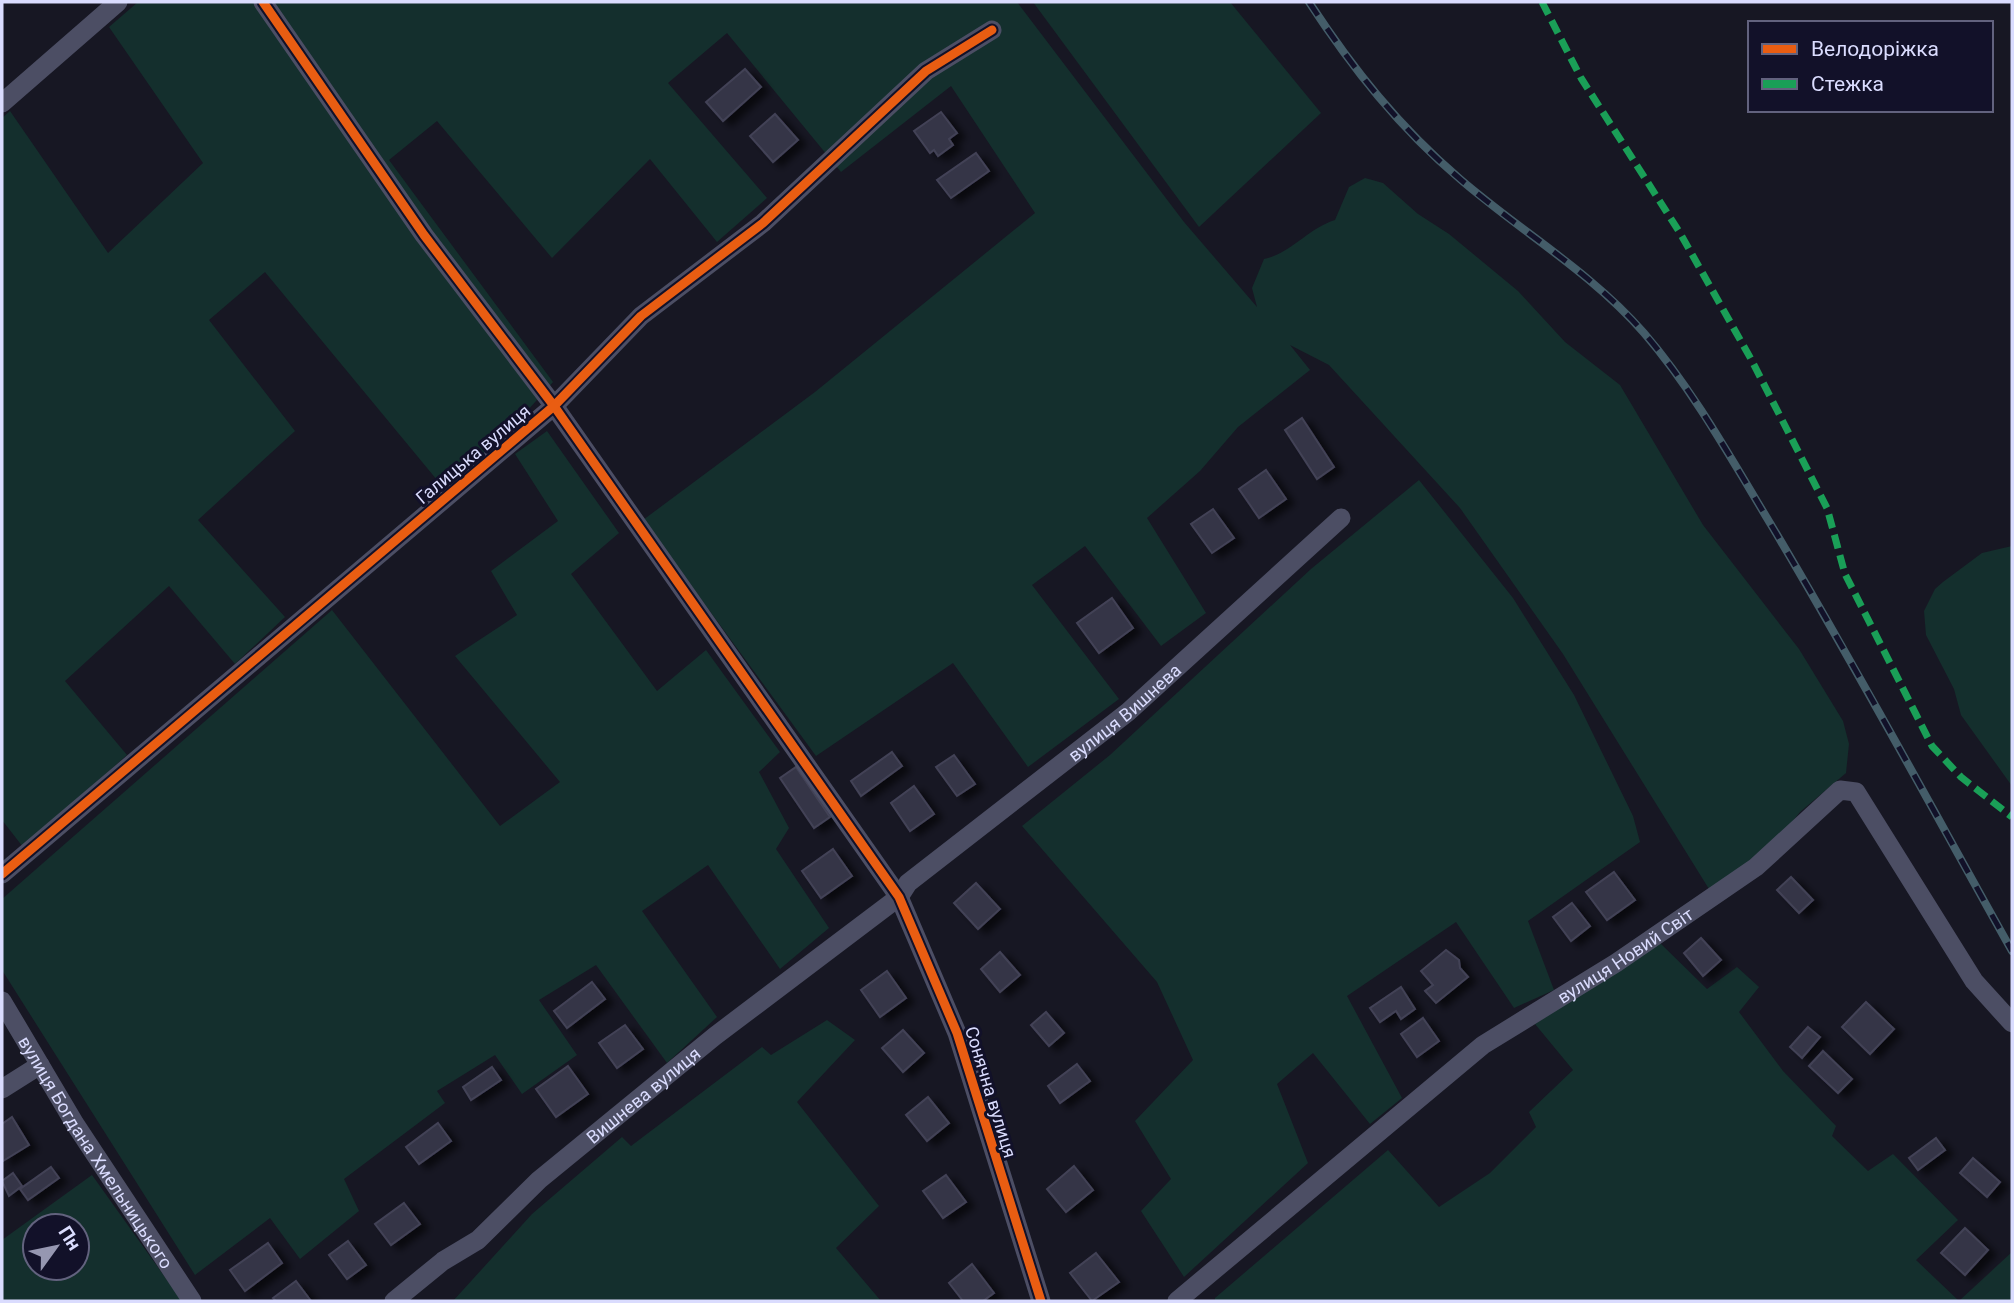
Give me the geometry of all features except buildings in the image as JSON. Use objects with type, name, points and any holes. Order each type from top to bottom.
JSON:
[{"type":"street","points":[[2,103],[118,2]]},
{"type":"street","name":"Сонячна вулиця","points":[[263,2],[424,235],[554,406],[898,897],[957,1033],[1041,1301]]},
{"type":"street","name":"Галицька вулиця","points":[[2,874],[554,406],[641,316],[763,223],[926,71],[992,30]]},
{"type":"street","name":"вулиця Вишнева","points":[[898,897],[908,883],[1128,712],[1341,518]]},
{"type":"street","name":"вулиця Новий Світ","points":[[1177,1301],[1483,1045],[1616,963],[1756,867],[1840,790],[1856,792],[1974,981],[2012,1023]]},
{"type":"street","name":"Вишнева вулиця","points":[[394,1301],[443,1261],[478,1240],[540,1180],[715,1036],[898,897]]},
{"type":"street","name":"вулиця Богдана Хмельницького","points":[[2,1001],[40,1065],[192,1301]]},
{"type":"street","points":[[2,1089],[40,1065]]},
{"type":"green space","points":[[138,2],[1017,2],[1184,222],[1257,307],[1252,288],[1264,259],[1283,252],[1316,229],[1335,220],[1349,187],[1365,178],[1383,183],[1418,214],[1449,234],[1518,291],[1565,342],[1620,385],[1703,525],[1799,649],[1843,721],[1849,744],[1846,773],[1800,812],[1756,867],[1709,889],[1563,654],[1460,508],[1329,365],[1290,345],[1310,370],[1238,427],[1200,471],[1147,518],[1206,613],[1161,646],[1085,546],[1032,585],[1119,699],[1028,767],[953,663],[816,756],[643,520],[815,392],[1035,213],[951,86],[841,172],[727,33],[668,83],[767,198],[717,242],[650,159],[552,258],[437,121],[389,160],[553,382],[502,439],[442,486],[265,272],[209,320],[295,431],[198,520],[285,617],[235,664],[169,586],[65,681],[127,755],[23,847],[2,820],[2,118],[10,111],[108,253],[203,163],[109,27]]},
{"type":"green space","points":[[1033,2],[1230,2],[1321,113],[1199,227]]},
{"type":"green space","points":[[547,431],[619,533],[571,574],[657,691],[706,650],[780,752],[759,772],[789,828],[776,849],[829,928],[780,969],[708,865],[642,911],[717,1017],[667,1063],[596,965],[539,1000],[577,1055],[522,1094],[495,1055],[437,1091],[445,1103],[344,1179],[359,1211],[300,1259],[270,1218],[195,1275],[2,970],[2,899],[332,610],[500,826],[560,782],[455,656],[517,615],[491,571],[558,521],[515,454]]},
{"type":"green space","points":[[1419,480],[1513,598],[1574,695],[1633,816],[1640,842],[1528,921],[1554,990],[1514,1008],[1456,922],[1347,996],[1402,1098],[1370,1124],[1313,1053],[1277,1084],[1308,1163],[1184,1277],[1141,1211],[1171,1179],[1135,1121],[1193,1060],[1157,982],[1022,826],[1110,755],[1311,569]]},
{"type":"green space","points":[[2012,546],[2012,786],[1961,715],[1954,689],[1926,635],[1924,611],[1935,589],[1982,553]]},
{"type":"green space","points":[[1659,942],[1707,989],[1737,967],[1759,987],[1739,1012],[1783,1071],[1836,1126],[1832,1136],[1868,1171],[1893,1154],[1958,1220],[1916,1260],[1959,1301],[1215,1301],[1215,1298],[1388,1150],[1439,1207],[1490,1173],[1536,1127],[1529,1112],[1573,1070],[1535,1024]]},
{"type":"green space","points":[[827,1020],[855,1040],[797,1102],[879,1206],[836,1248],[881,1301],[453,1301],[532,1214],[622,1137],[631,1146],[762,1047],[771,1055]]},
{"type":"green space","points":[[92,1175],[182,1301],[2,1301],[2,1240],[21,1226],[21,1282],[91,1282],[91,1212],[41,1212]]},
{"type":"green space","points":[[2012,1252],[2012,1301],[1959,1301]]},
{"type":"railway","points":[[1309,2],[1360,74],[1417,139],[1460,179],[1555,253],[1623,311],[1680,379],[1804,580],[2012,951]]},
{"type":"marked path","points":[[1542,2],[1581,78],[1680,233],[1751,359],[1827,508],[1845,574],[1932,746],[1961,777],[2012,817]]},
{"type":"cycle path","points":[[263,2],[424,235],[554,406],[899,897],[957,1033],[1041,1301]]},
{"type":"cycle path","points":[[2,874],[554,406],[641,316],[763,223],[926,71],[992,30]]}]
